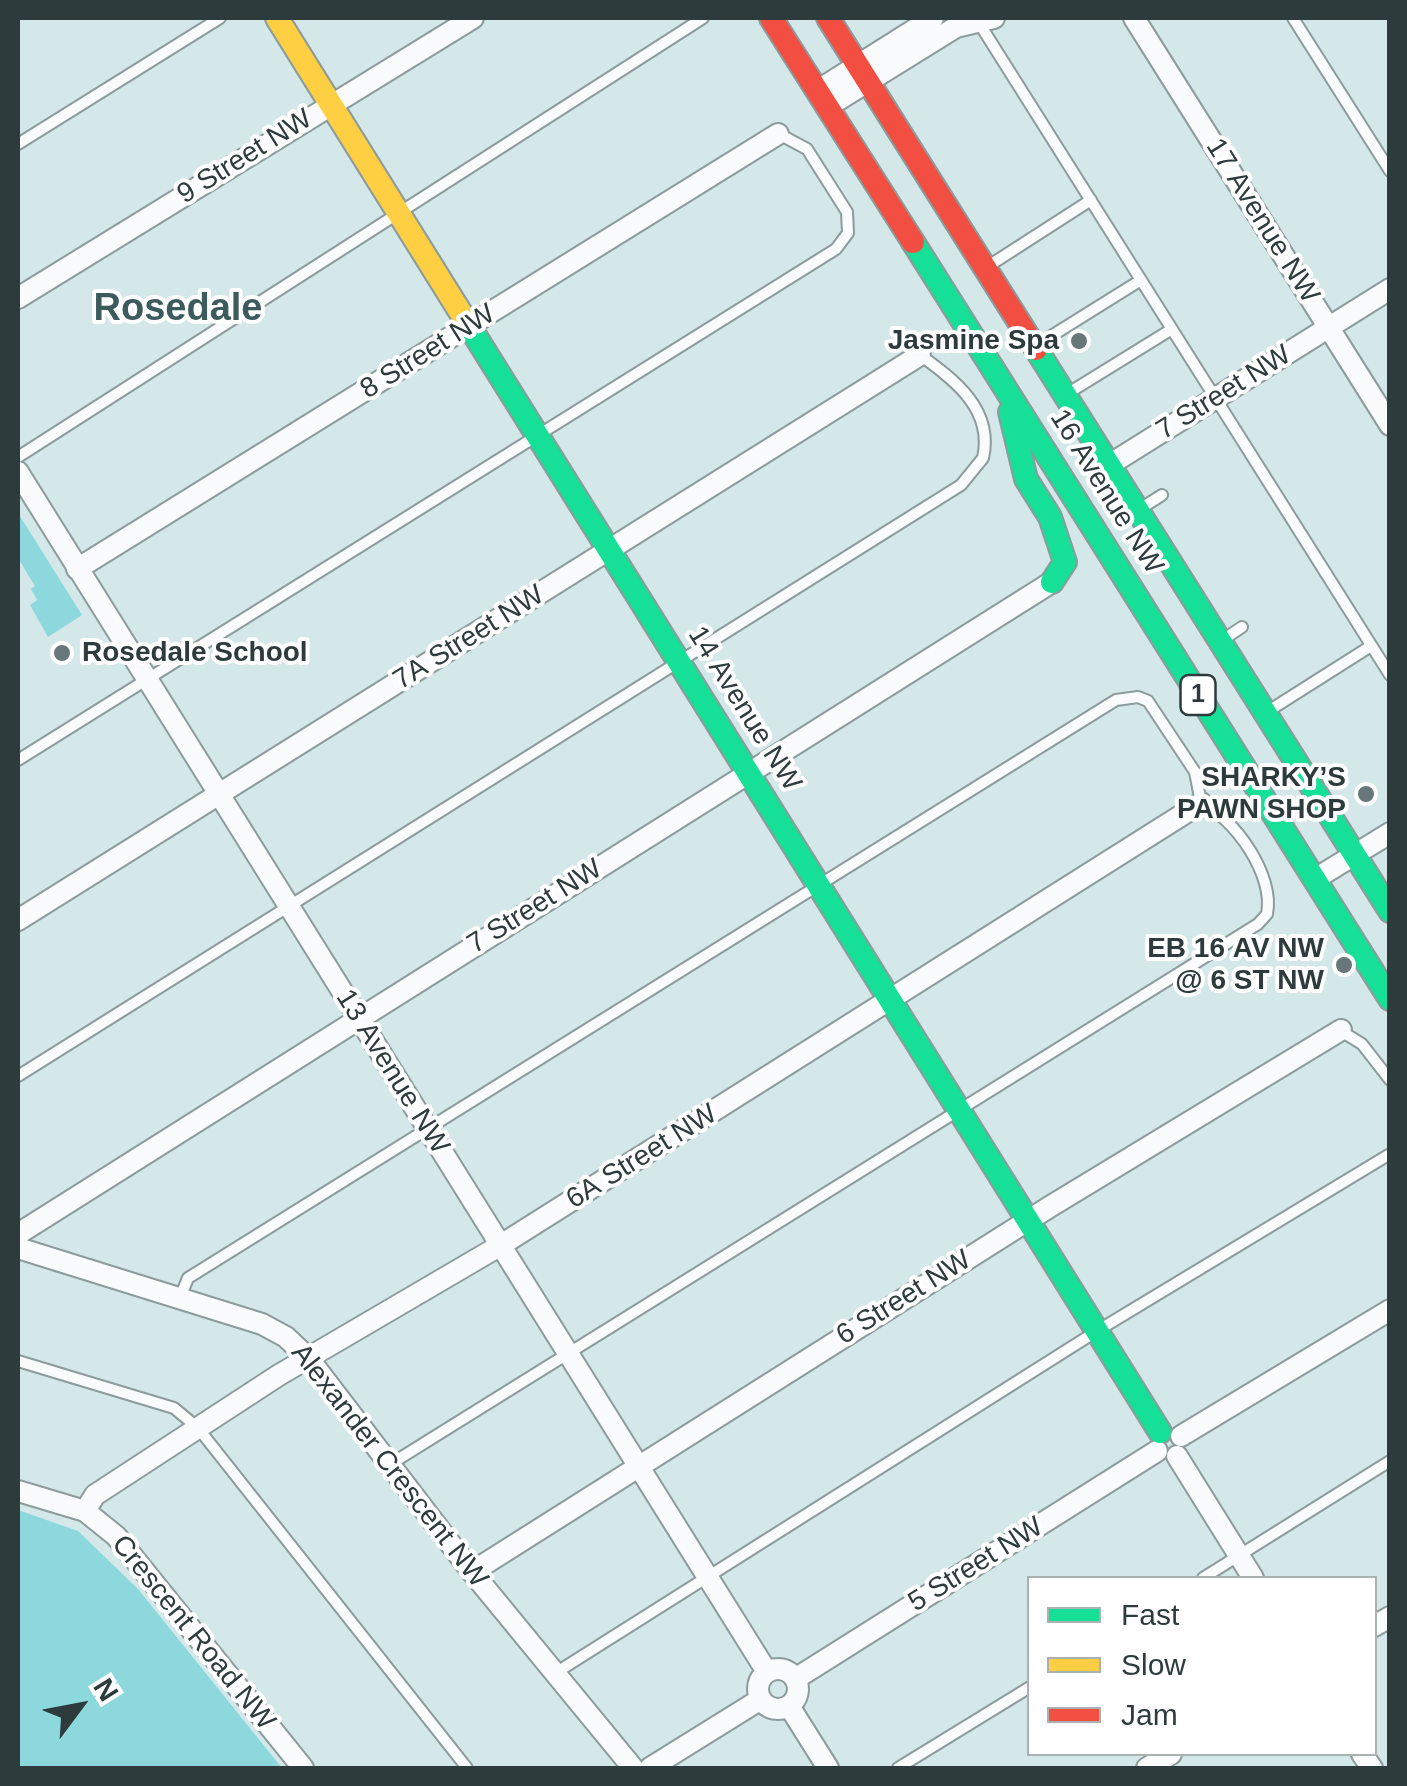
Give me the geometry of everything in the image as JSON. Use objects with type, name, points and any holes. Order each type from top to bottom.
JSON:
[{"type":"main road","name":"14 Avenue NW","points":[[277,18],[1169,1444]]},
{"type":"main road","name":"16 Avenue NW","points":[[771,18],[1390,998]]},
{"type":"main road","name":"16 Avenue NW","points":[[828,18],[1390,912]]},
{"type":"main road","points":[[1006,391],[1026,479],[1050,517],[1065,562],[1052,582]]},
{"type":"street","name":"9 Street NW","points":[[18,298],[473,18]]},
{"type":"street","points":[[822,99],[863,73],[933,18]]},
{"type":"street","name":"17 Avenue NW","points":[[1134,18],[1390,425]]},
{"type":"street","points":[[863,73],[956,27],[983,19]]},
{"type":"street","name":"8 Street NW","points":[[76,569],[778,134]]},
{"type":"street","name":"7 Street NW","points":[[1109,465],[1390,289]]},
{"type":"street","name":"7A Street NW","points":[[18,920],[920,355]]},
{"type":"street","name":"13 Avenue NW","points":[[18,472],[767,1672]]},
{"type":"street","name":"7 Street NW","points":[[18,1234],[1052,582]]},
{"type":"street","name":"6A Street NW","points":[[85,1511],[95,1496],[198,1428],[891,1002],[1201,802]]},
{"type":"street","points":[[1315,880],[1390,834]]},
{"type":"street","name":"6 Street NW","points":[[472,1572],[1028,1220],[1340,1030]]},
{"type":"street","name":"Alexander Crescent NW","points":[[18,1248],[178,1301],[262,1324],[286,1337],[309,1359],[472,1572],[633,1768]]},
{"type":"street","name":"5 Street NW","points":[[795,1678],[1390,1310]]},
{"type":"street","name":"14 Avenue NW","points":[[1169,1444],[1252,1576]]},
{"type":"street","name":"Crescent Road NW","points":[[18,1491],[85,1511],[116,1536],[302,1768]]},
{"type":"street","points":[[780,1669],[795,1678],[797,1696],[789,1706],[776,1709],[760,1699],[758,1687],[767,1672],[780,1669]]},
{"type":"street","points":[[650,1768],[760,1699]]},
{"type":"street","points":[[789,1706],[828,1768]]},
{"type":"lane","points":[[18,144],[220,18]]},
{"type":"lane","points":[[18,457],[703,18]]},
{"type":"lane","points":[[1293,18],[1390,171]]},
{"type":"lane","points":[[983,19],[1390,675]]},
{"type":"lane","points":[[18,760],[539,437],[841,244],[848,232],[847,212],[808,148],[778,134]]},
{"type":"lane","points":[[985,268],[1092,200]]},
{"type":"lane","points":[[1034,347],[1142,280]]},
{"type":"lane","points":[[1065,395],[1172,329]]},
{"type":"lane","points":[[18,1076],[961,485],[983,458],[982,419],[961,386],[920,355]]},
{"type":"lane","points":[[1138,510],[1162,495]]},
{"type":"lane","points":[[1219,642],[1242,627]]},
{"type":"lane","points":[[1265,713],[1371,646]]},
{"type":"lane","points":[[178,1301],[188,1278],[819,886],[1128,697],[1148,701],[1200,782],[1201,802],[1218,810],[1230,824],[1268,884],[1267,914],[1258,924],[388,1465]]},
{"type":"lane","points":[[1340,1030],[1362,1044],[1390,1080]]},
{"type":"lane","points":[[557,1672],[1098,1331],[1390,1154]]},
{"type":"lane","points":[[18,1361],[174,1408],[198,1428],[467,1768]]},
{"type":"lane","points":[[1206,1576],[1390,1461]]},
{"type":"lane","points":[[898,1768],[1027,1688]]},
{"type":"shaded area","points":[[18,513],[82,615],[48,637],[30,605],[37,600],[31,589],[35,586],[18,558]]},
{"type":"shaded area","points":[[18,1510],[78,1531],[138,1589],[282,1768],[18,1768]]},
{"type":"traffic: fast","points":[[913,242],[1390,999]]},
{"type":"traffic: fast","points":[[464,318],[1160,1432]]},
{"type":"traffic: fast","points":[[1036,349],[1390,911]]},
{"type":"traffic: fast","points":[[1010,412],[1026,479],[1050,517],[1065,562],[1052,582]]},
{"type":"traffic: slow","points":[[277,18],[464,318]]},
{"type":"traffic: jam","points":[[771,18],[913,242]]},
{"type":"traffic: jam","points":[[828,18],[1036,349]]},
{"type":"place","name":"Jasmine Spa","points":[[1079,341]]},
{"type":"place","name":"Rosedale School","points":[[62,653]]},
{"type":"place","name":"SHARKY’S PAWN SHOP","points":[[1366,794]]},
{"type":"place","name":"EB 16 AV NW @ 6 ST NW","points":[[1344,965]]},
{"type":"district","name":"Rosedale","points":[[178,310]]}]
